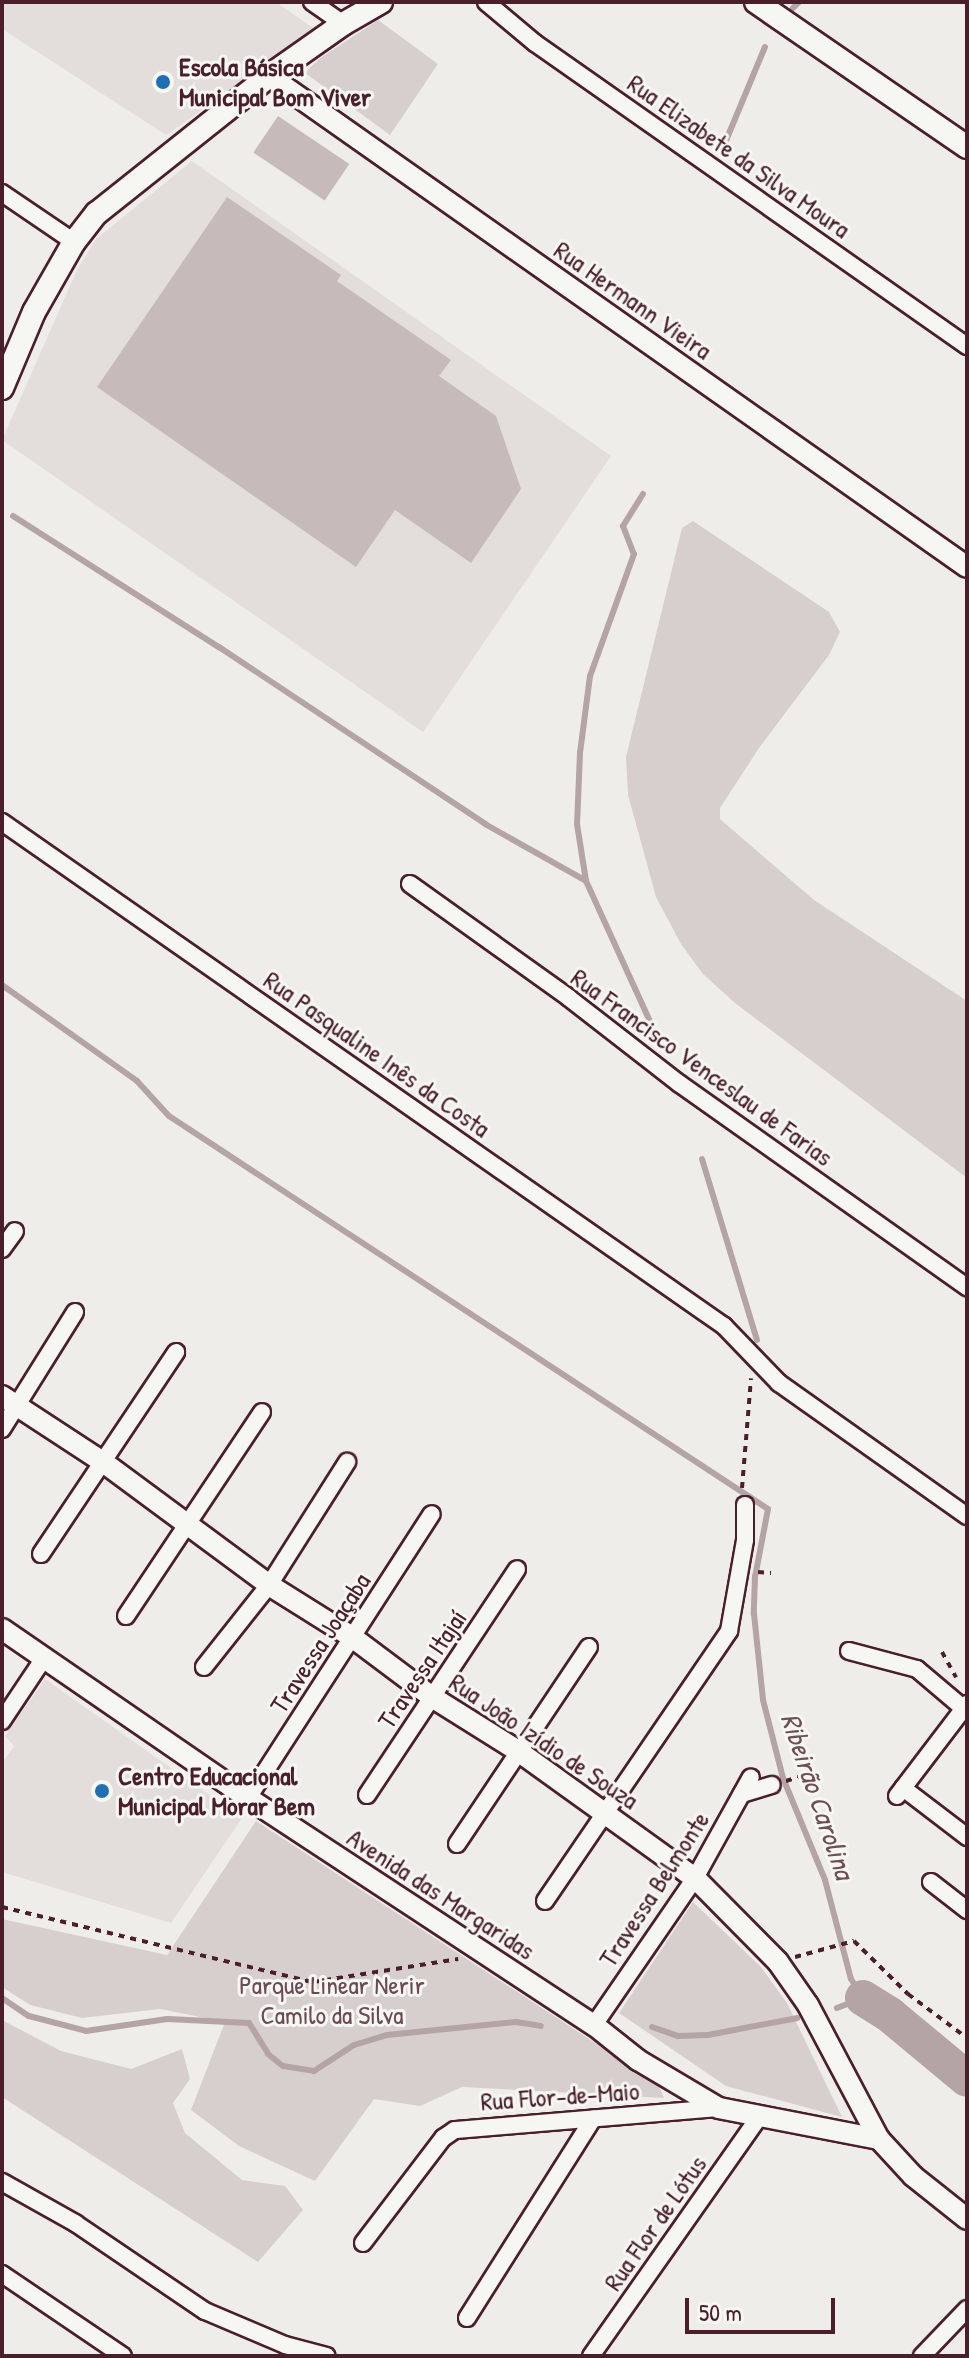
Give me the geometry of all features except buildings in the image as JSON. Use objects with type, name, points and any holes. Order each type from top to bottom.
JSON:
[{"type":"main road","points":[[2,388],[24,331],[74,242],[112,199],[269,76],[343,24],[381,2]]},
{"type":"main road","points":[[756,2],[967,147]]},
{"type":"street","points":[[312,2],[343,24]]},
{"type":"street","name":"Rua Elizabete da Silva Moura","points":[[486,2],[535,43],[967,346]]},
{"type":"street","name":"Rua Hermann Vieira","points":[[269,76],[967,567]]},
{"type":"street","points":[[2,193],[74,242]]},
{"type":"street","name":"Rua Pasqualine Inês da Costa","points":[[2,822],[724,1326],[753,1360],[797,1397],[967,1516]]},
{"type":"street","name":"Rua Francisco Venceslau de Farias","points":[[410,884],[569,998],[680,1084],[967,1287]]},
{"type":"street","points":[[2,1249],[15,1231]]},
{"type":"street","points":[[2,1429],[10,1402],[75,1312]]},
{"type":"street","points":[[41,1554],[176,1352]]},
{"type":"street","name":"Rua João Izídio de Souza","points":[[10,1402],[103,1462],[269,1585],[352,1637],[432,1697],[518,1751],[695,1878],[778,1962],[808,2005],[879,2139],[913,2176],[967,2219]]},
{"type":"street","points":[[126,1616],[184,1523],[262,1412]]},
{"type":"street","points":[[204,1667],[269,1585],[347,1462]]},
{"type":"street","points":[[545,1901],[729,1631],[745,1540],[745,1505]]},
{"type":"street","name":"Travessa Joaçaba","points":[[248,1798],[432,1514]]},
{"type":"street","name":"Travessa Itajaí","points":[[367,1795],[517,1569]]},
{"type":"street","name":"Avenida das Margaridas","points":[[2,1629],[248,1798],[594,2025],[638,2060],[719,2108],[879,2139]]},
{"type":"street","points":[[457,1844],[589,1647]]},
{"type":"street","points":[[849,1651],[917,1669],[965,1705],[900,1792],[967,1837]]},
{"type":"street","points":[[2,1721],[44,1658]]},
{"type":"street","name":"Travessa Belmonte","points":[[594,2025],[695,1878],[751,1777]]},
{"type":"street","points":[[742,1794],[772,1785]]},
{"type":"street","points":[[931,1882],[967,1910]]},
{"type":"street","name":"Rua Flor-de-Maio","points":[[363,2243],[443,2138],[455,2130],[719,2108]]},
{"type":"street","name":"Rua Flor de Lótus","points":[[591,2356],[759,2117]]},
{"type":"street","points":[[467,2318],[593,2119]]},
{"type":"street","points":[[2,2182],[75,2223],[205,2311],[285,2345],[327,2356]]},
{"type":"street","points":[[2,2274],[123,2356]]},
{"type":"street","points":[[922,2356],[967,2309]]},
{"type":"path","points":[[741,1479],[753,1360]]},
{"type":"path","points":[[751,1571],[771,1573]]},
{"type":"path","points":[[942,1652],[961,1685]]},
{"type":"path","points":[[2,1907],[313,1982],[452,1962],[478,1949]]},
{"type":"path","points":[[821,1948],[854,1941],[908,1994],[967,2038]]},
{"type":"shaded area","name":"Escola Básica Municipal Bom Viver","points":[[2,2],[276,2],[316,30],[166,135],[2,29]]},
{"type":"shaded area","points":[[192,161],[611,456],[423,732],[2,440],[77,270],[96,239]]},
{"type":"shaded area","name":"Centro Educacional Municipal Morar Bem","points":[[45,1679],[242,1818],[171,1923],[2,1872],[2,1763],[14,1746],[5,1736]]},
{"type":"green space","points":[[378,20],[438,64],[390,135],[305,73],[319,59]]},
{"type":"green space","points":[[693,521],[829,612],[840,632],[829,655],[759,748],[720,808],[720,819],[814,900],[967,1001],[967,1178],[735,1003],[703,974],[681,944],[656,897],[628,795],[626,757],[682,528]]},
{"type":"green space","name":"Parque Linear Nerir Camilo da Silva","points":[[256,1821],[658,2084],[664,2098],[462,2087],[420,2106],[374,2099],[315,2181],[239,2146],[191,2110],[225,2022],[160,2009],[82,2018],[30,2005],[2,1987],[2,1919],[167,1955]]},
{"type":"green space","points":[[693,1902],[761,1967],[787,2003],[842,2117],[726,2086],[619,2013]]},
{"type":"green space","points":[[2,2020],[61,2051],[131,2069],[182,2049],[190,2079],[173,2103],[185,2133],[242,2180],[285,2186],[303,2210],[258,2262],[2,2097]]},
{"type":"waterway","name":"Ribeirão Carolina","points":[[793,8],[799,2]]},
{"type":"waterway","name":"Ribeirão Carolina","points":[[725,143],[765,47]]},
{"type":"waterway","name":"Ribeirão Carolina","points":[[643,494],[623,526],[634,554],[590,676],[580,753],[577,824],[586,881],[658,1039]]},
{"type":"waterway","points":[[13,516],[219,647],[485,824],[586,881]]},
{"type":"waterway","points":[[2,985],[137,1081],[169,1116],[768,1509],[755,1577],[754,1614],[763,1700],[783,1778],[825,1880],[851,1979],[863,1998],[837,2008]]},
{"type":"waterway","name":"Ribeirão Carolina","points":[[702,1159],[757,1340]]},
{"type":"waterway","points":[[2,1998],[29,2016],[86,2031],[167,2019],[249,2023],[268,2054],[283,2066],[314,2071],[354,2045],[387,2035],[516,2022],[541,2026]]},
{"type":"waterway","points":[[863,1998],[890,2015],[967,2079]]},
{"type":"waterway","points":[[652,2027],[678,2036],[708,2035],[797,2018]]},
{"type":"place","name":"Escola Básica Municipal Bom Viver","points":[[163,82]]},
{"type":"place","name":"Centro Educacional Municipal Morar Bem","points":[[102,1791]]}]
